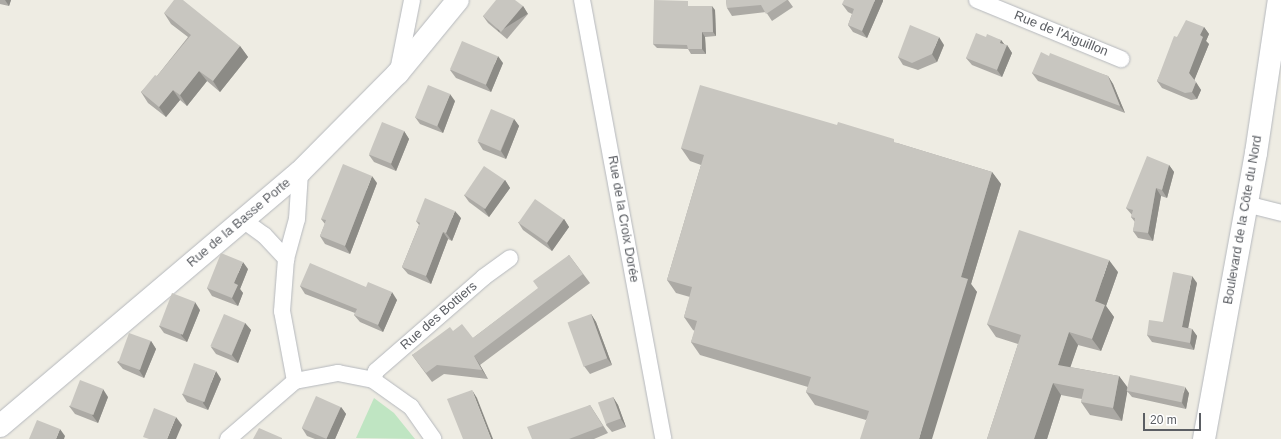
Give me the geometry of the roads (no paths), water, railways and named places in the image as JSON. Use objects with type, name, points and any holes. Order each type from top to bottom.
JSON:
[{"type":"street","points":[[398,73],[412,0]]},
{"type":"street","name":"Rue de la Basse Porte","points":[[0,426],[300,172],[398,73],[458,0]]},
{"type":"street","name":"Rue de la Croix Dorée","points":[[582,0],[663,439]]},
{"type":"street","name":"Rue de l'Aiguillon","points":[[978,0],[1121,59]]},
{"type":"street","name":"Boulevard de la Côte du Nord","points":[[1204,439],[1246,204],[1279,0]]},
{"type":"street","points":[[295,382],[282,311],[286,259],[297,219],[300,172]]},
{"type":"street","points":[[1246,204],[1281,213]]},
{"type":"street","points":[[243,220],[264,235],[286,259]]},
{"type":"street","name":"Rue des Bottiers","points":[[373,380],[376,371],[484,277],[510,258]]},
{"type":"street","points":[[228,439],[295,382],[338,373],[373,380],[411,406],[433,439]]}]
